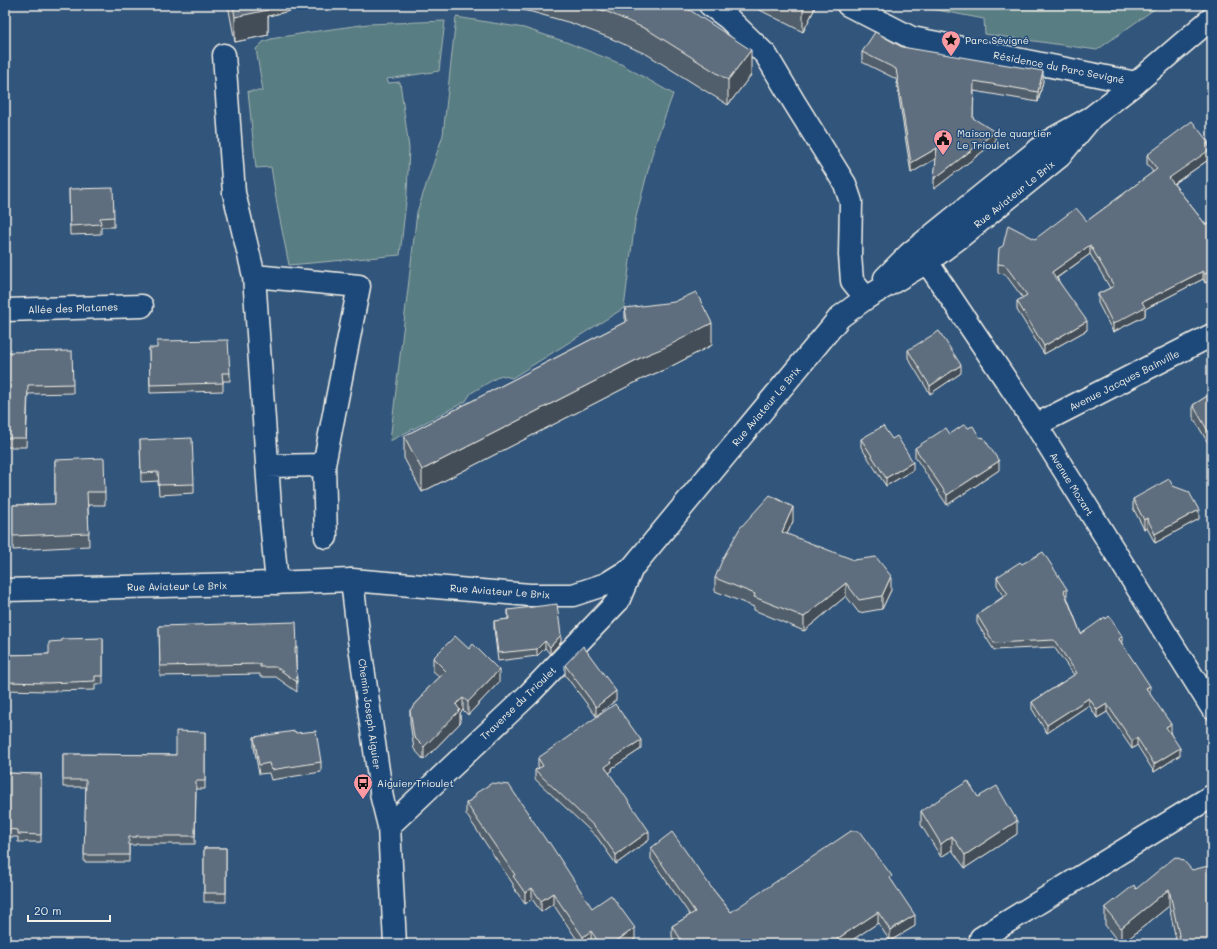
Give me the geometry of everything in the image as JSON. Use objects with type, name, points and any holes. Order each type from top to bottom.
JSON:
[{"type":"main road","points":[[710,5],[729,19],[766,55],[845,184],[851,202],[850,255],[852,281],[866,298]]},
{"type":"main road","name":"Résidence du Parc Sevigné","points":[[848,5],[912,38],[1136,83]]},
{"type":"main road","name":"Rue Aviateur Le Brix","points":[[866,298],[909,254],[1048,141],[1092,117],[1136,83],[1212,18]]},
{"type":"main road","points":[[224,55],[234,193],[254,276],[267,466],[277,583]]},
{"type":"main road","name":"Rue Aviateur Le Brix","points":[[5,590],[352,580],[530,595],[573,595],[606,584],[632,568],[840,317],[866,298],[927,262],[1060,157],[1092,117]]},
{"type":"main road","name":"Avenue Mozart","points":[[927,262],[1036,425],[1212,708]]},
{"type":"main road","points":[[254,276],[359,286],[324,465],[326,537]]},
{"type":"main road","name":"Allée des Platanes","points":[[5,310],[142,306]]},
{"type":"main road","name":"Avenue Jacques Bainville","points":[[1036,425],[1212,335]]},
{"type":"main road","points":[[267,466],[324,465]]},
{"type":"main road","name":"Traverse du Trioulet","points":[[389,826],[529,694],[618,601],[632,568]]},
{"type":"main road","name":"Chemin Joseph Aiguier","points":[[352,580],[359,640],[381,791],[389,826],[395,944]]},
{"type":"main road","points":[[981,938],[1212,796]]},
{"type":"green space","points":[[923,5],[1160,5],[1097,50],[985,34],[984,19],[932,9]]},
{"type":"green space","points":[[456,17],[524,28],[566,42],[621,64],[673,94],[654,147],[635,221],[624,308],[512,378],[501,375],[471,393],[466,401],[390,441],[417,212],[443,135]]},
{"type":"green space","points":[[445,21],[439,71],[387,79],[388,83],[400,82],[409,148],[407,193],[400,255],[289,265],[271,167],[256,168],[248,91],[263,91],[256,49],[263,42],[271,39],[311,32],[368,24]]},
{"type":"building","points":[[233,5],[267,5],[268,10],[235,17]]},
{"type":"building","points":[[589,5],[682,5],[751,50],[728,80],[648,30]]},
{"type":"building","points":[[875,32],[902,47],[1043,71],[1038,92],[974,81],[973,118],[995,132],[934,179],[937,148],[911,163],[896,69],[862,52]]},
{"type":"building","points":[[1192,121],[1209,143],[1207,144],[1211,149],[1169,178],[1206,225],[1212,222],[1212,270],[1205,274],[1203,271],[1142,302],[1145,307],[1113,324],[1098,294],[1114,286],[1090,245],[1052,272],[1087,321],[1044,346],[1017,301],[1027,295],[1005,265],[998,264],[999,248],[1003,246],[1008,225],[1035,239],[1076,208],[1087,221],[1157,169],[1147,155]]},
{"type":"building","points":[[113,188],[114,217],[100,218],[101,224],[70,226],[69,189]]},
{"type":"building","points":[[696,292],[712,323],[666,347],[644,356],[422,470],[404,436],[627,321],[625,308],[674,302]]},
{"type":"building","points":[[939,331],[961,365],[930,386],[908,350]]},
{"type":"building","points":[[228,340],[230,373],[222,373],[223,383],[150,385],[149,348],[157,348],[157,341]]},
{"type":"building","points":[[72,351],[73,384],[28,385],[26,438],[7,438],[5,352]]},
{"type":"building","points":[[1212,393],[1212,438],[1193,405]]},
{"type":"building","points":[[965,424],[968,428],[973,426],[980,438],[983,437],[999,461],[947,495],[915,448],[946,428],[950,434]]},
{"type":"building","points":[[883,426],[892,439],[897,436],[913,462],[886,478],[861,439]]},
{"type":"building","points":[[192,438],[194,484],[159,485],[158,472],[141,473],[140,440]]},
{"type":"building","points":[[104,458],[105,492],[87,492],[89,533],[13,536],[13,505],[55,504],[55,460]]},
{"type":"building","points":[[1169,479],[1173,486],[1189,492],[1199,510],[1155,534],[1147,518],[1144,520],[1133,499]]},
{"type":"building","points":[[770,495],[793,507],[782,532],[854,560],[876,557],[891,576],[882,596],[859,600],[846,583],[804,617],[754,597],[755,594],[715,578],[723,558],[740,528]]},
{"type":"building","points":[[1043,552],[1067,589],[1064,591],[1081,634],[1105,617],[1106,619],[1109,616],[1122,636],[1119,639],[1150,686],[1146,688],[1171,724],[1166,727],[1180,748],[1154,764],[1137,738],[1132,741],[1107,704],[1097,710],[1089,698],[1047,725],[1032,702],[1077,673],[1054,640],[994,643],[977,615],[1008,594],[997,577],[1020,562],[1022,564]]},
{"type":"building","points":[[557,604],[561,635],[550,647],[545,641],[537,649],[498,653],[494,621],[509,619],[508,610]]},
{"type":"building","points":[[296,622],[297,647],[295,648],[297,682],[276,667],[260,667],[260,664],[160,666],[159,626]]},
{"type":"building","points":[[455,636],[469,649],[473,644],[499,670],[468,702],[463,698],[456,704],[460,710],[424,747],[414,737],[410,710],[423,696],[423,693],[446,671],[433,658]]},
{"type":"building","points":[[5,638],[6,655],[49,654],[49,642],[62,641],[62,639],[103,638],[103,676],[95,676],[95,681],[48,683],[5,682]]},
{"type":"building","points":[[583,646],[616,691],[596,707],[565,665]]},
{"type":"building","points":[[615,704],[641,740],[610,760],[612,762],[605,767],[649,831],[616,855],[597,829],[535,770],[543,766],[538,758]]},
{"type":"building","points":[[176,731],[205,732],[205,781],[196,781],[195,836],[129,837],[129,855],[84,855],[86,780],[63,780],[63,754],[176,755]]},
{"type":"building","points":[[295,731],[296,733],[316,731],[321,762],[271,770],[269,763],[259,765],[254,737]]},
{"type":"building","points":[[5,773],[41,774],[41,835],[18,834],[18,830],[5,829]]},
{"type":"building","points":[[968,781],[978,797],[997,786],[1017,821],[965,855],[952,836],[941,844],[921,811]]},
{"type":"building","points":[[492,783],[509,785],[548,843],[549,842],[592,908],[611,895],[635,928],[612,944],[600,944],[591,931],[583,937],[553,893],[541,901],[532,888],[525,893],[513,876],[515,875],[466,803],[474,798],[476,793]]},
{"type":"building","points":[[851,831],[859,831],[892,876],[890,878],[915,915],[890,930],[878,912],[837,939],[840,944],[684,944],[672,926],[695,912],[651,848],[672,832],[711,887],[731,912]]},
{"type":"building","points":[[204,848],[226,848],[226,893],[204,893]]},
{"type":"building","points":[[1175,857],[1183,860],[1192,870],[1212,865],[1212,944],[1181,944],[1169,889],[1121,928],[1105,908],[1134,885],[1136,889]]},
{"type":"place","name":"Parc Sévigné","points":[[951,57]]},
{"type":"place","name":"Maison de quartier Le Trioulet","points":[[943,156]]},
{"type":"place","name":"Aiguier Trioulet","points":[[363,800]]}]
